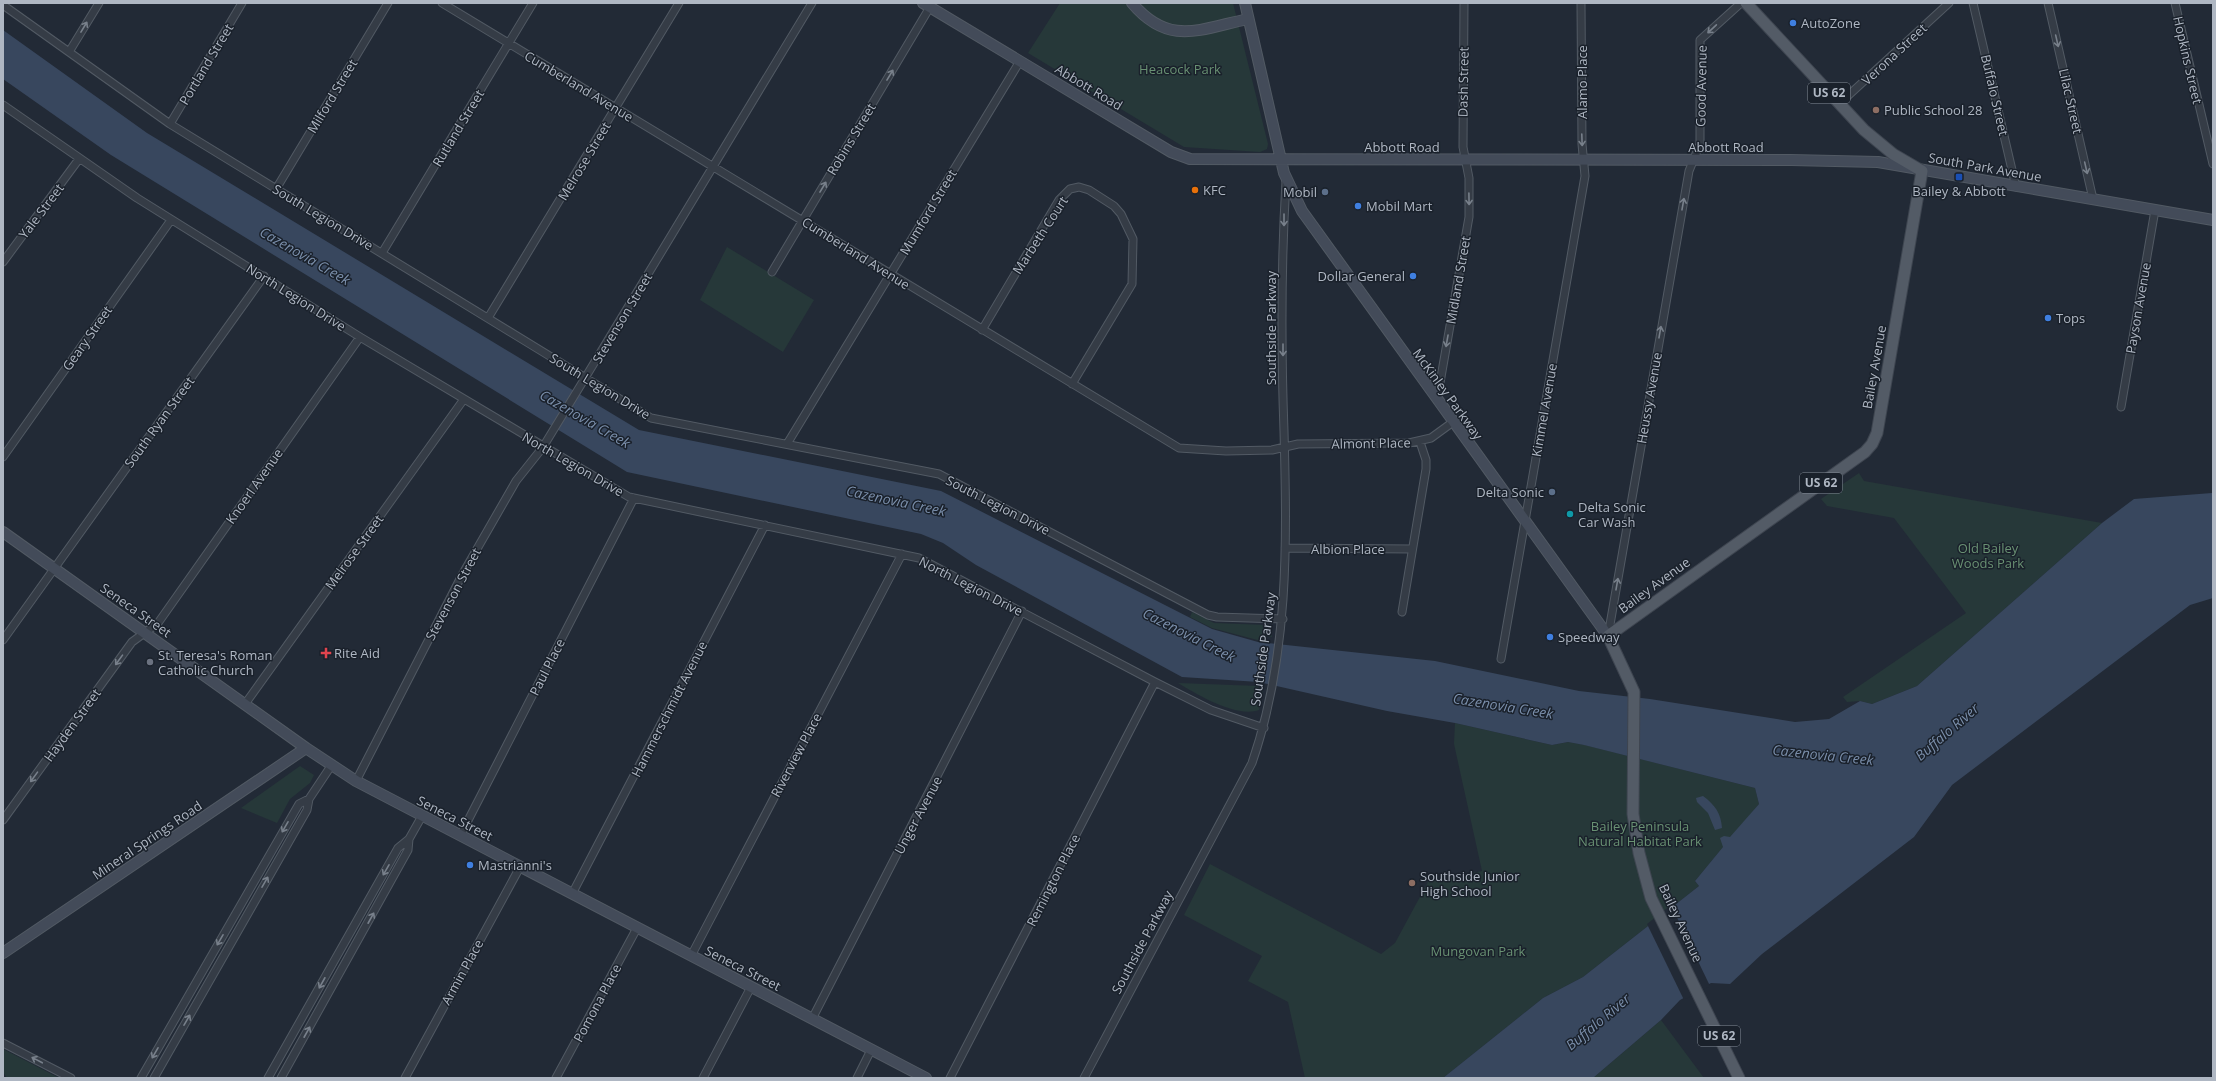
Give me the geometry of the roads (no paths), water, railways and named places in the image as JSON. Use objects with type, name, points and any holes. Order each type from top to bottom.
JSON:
[{"type":"main road","name":"South Park Avenue","points":[[1746,3],[1864,130],[1893,154],[1922,171]]},
{"type":"main road","name":"Bailey Avenue","points":[[1739,1078],[1651,898],[1639,853],[1633,814],[1634,692],[1608,636],[1859,456],[1872,444],[1877,433],[1922,171]]},
{"type":"street","points":[[69,52],[99,3]]},
{"type":"street","name":"Portland Street","points":[[170,124],[242,3]]},
{"type":"street","name":"Milford Street","points":[[276,189],[388,3]]},
{"type":"street","name":"Cumberland Avenue","points":[[442,3],[803,220],[890,275],[1179,448],[1226,451],[1272,450],[1285,447]]},
{"type":"street","name":"Rutland Street","points":[[382,253],[533,3]]},
{"type":"street","name":"Melrose Street","points":[[488,318],[678,3]]},
{"type":"street","name":"Stevenson Street","points":[[356,782],[462,575],[516,481],[548,439],[584,381],[812,3]]},
{"type":"street","points":[[1132,3],[1148,21],[1164,29],[1175,32],[1202,29],[1248,19]]},
{"type":"street","points":[[1245,3],[1281,160]]},
{"type":"street","name":"Dash Street","points":[[1464,3],[1463,146],[1465,160]]},
{"type":"street","name":"Alamo Place","points":[[1582,3],[1582,144],[1584,160]]},
{"type":"street","name":"Good Avenue","points":[[1693,160],[1698,152],[1700,144],[1700,40],[1741,3]]},
{"type":"street","name":"Verona Street","points":[[1839,104],[1949,3]]},
{"type":"street","name":"Buffalo Street","points":[[1973,3],[2016,187]]},
{"type":"street","name":"Lilac Street","points":[[2048,3],[2093,199]]},
{"type":"street","name":"Hopkins Street","points":[[2175,3],[2213,164]]},
{"type":"street","name":"South Legion Drive","points":[[3,5],[170,124],[488,318],[584,381],[651,418],[939,474],[1208,614],[1217,617],[1283,619]]},
{"type":"street","name":"Abbott Road","points":[[927,5],[1180,157],[1206,160],[1693,160],[1878,162],[1922,171]]},
{"type":"street","name":"Robins Street","points":[[772,272],[927,5]]},
{"type":"street","name":"Mumford Street","points":[[787,444],[1020,61]]},
{"type":"street","name":"North Legion Drive","points":[[3,105],[79,159],[171,220],[264,276],[360,337],[543,446],[634,498],[765,524],[919,558],[1211,710],[1264,728]]},
{"type":"street","name":"Yale Street","points":[[3,262],[79,159]]},
{"type":"street","name":"McKinley Parkway","points":[[1281,160],[1286,181],[1308,220],[1608,636]]},
{"type":"street","name":"Midland Street","points":[[1437,400],[1469,217],[1469,178],[1465,160]]},
{"type":"street","name":"Kimmel Avenue","points":[[1501,659],[1585,176],[1584,160]]},
{"type":"street","name":"Heussy Avenue","points":[[1608,636],[1686,186],[1693,160]]},
{"type":"street","name":"South Park Avenue","points":[[1922,171],[2213,220]]},
{"type":"street","name":"Southside Parkway","points":[[1084,1078],[1252,763],[1264,728],[1283,619],[1285,447],[1283,332],[1286,181]]},
{"type":"street","name":"Marbeth Court","points":[[982,330],[1059,200],[1070,189],[1079,187],[1089,190],[1114,206],[1127,223],[1133,239],[1132,284],[1072,384]]},
{"type":"street","name":"Payson Avenue","points":[[2121,407],[2155,210]]},
{"type":"street","name":"Geary Street","points":[[3,457],[171,220]]},
{"type":"street","name":"South Ryan Street","points":[[3,640],[264,276]]},
{"type":"street","name":"Knoerl Avenue","points":[[145,633],[158,623],[360,337]]},
{"type":"street","name":"Melrose Street","points":[[245,704],[464,399]]},
{"type":"street","name":"Almont Place","points":[[1285,447],[1298,444],[1398,444],[1420,442],[1431,438],[1453,422]]},
{"type":"street","points":[[1402,612],[1426,469],[1426,460],[1420,442]]},
{"type":"street","name":"Paul Place","points":[[460,836],[634,498]]},
{"type":"street","name":"Hammerschmidt Avenue","points":[[572,894],[765,524]]},
{"type":"street","name":"Seneca Street","points":[[3,532],[356,782],[926,1078]]},
{"type":"street","name":"Albion Place","points":[[1285,548],[1412,549]]},
{"type":"street","name":"Riverview Place","points":[[691,956],[902,554]]},
{"type":"street","name":"Unger Avenue","points":[[812,1019],[1022,611]]},
{"type":"street","name":"Hayden Street","points":[[3,820],[132,642],[145,633]]},
{"type":"street","name":"Remington Place","points":[[950,1078],[1155,682]]},
{"type":"street","name":"Mineral Springs Road","points":[[3,953],[306,748]]},
{"type":"street","points":[[154,1078],[307,810],[309,799],[332,766]]},
{"type":"street","points":[[141,1078],[299,804],[309,799]]},
{"type":"street","points":[[268,1078],[398,848],[409,839],[422,816]]},
{"type":"street","points":[[281,1078],[408,850],[409,839]]},
{"type":"street","name":"Armin Place","points":[[405,1078],[520,867]]},
{"type":"street","points":[[245,896],[254,902]]},
{"type":"street","name":"Pomona Place","points":[[556,1078],[637,928]]},
{"type":"street","points":[[342,946],[352,952]]},
{"type":"street","points":[[703,1078],[751,987]]},
{"type":"street","points":[[188,997],[197,1002]]},
{"type":"street","points":[[3,1043],[71,1078]]},
{"type":"street","points":[[286,1048],[295,1053]]},
{"type":"street","points":[[857,1078],[871,1050]]},
{"type":"water","points":[[3,30],[147,133],[639,430],[941,491],[1212,629],[1258,642],[1435,661],[1579,691],[1650,699],[1795,722],[1829,719],[1860,701],[1872,704],[1917,686],[2102,523],[2134,499],[2212,493],[2213,598],[2190,605],[1952,785],[1914,837],[1762,954],[1730,984],[1711,983],[1680,1000],[1661,1020],[1593,1078],[1443,1078],[1543,998],[1583,977],[1699,886],[1695,881],[1723,847],[1720,838],[1724,836],[1730,837],[1759,804],[1755,788],[1584,745],[1568,742],[1552,745],[1455,723],[1387,711],[1259,682],[1182,677],[976,565],[943,543],[921,534],[627,472],[111,155],[3,79]]},
{"type":"water","points":[[1703,796],[1717,810],[1722,828],[1715,830],[1708,813],[1697,802],[1696,798]]},
{"type":"place","name":"AutoZone","points":[[1793,23]]},
{"type":"place","name":"Public School 28","points":[[1876,110]]},
{"type":"place","name":"Bailey & Abbott","points":[[1959,177]]},
{"type":"place","name":"KFC","points":[[1195,190]]},
{"type":"place","name":"Mobil","points":[[1325,192]]},
{"type":"place","name":"Mobil Mart","points":[[1358,206]]},
{"type":"place","name":"Dollar General","points":[[1413,276]]},
{"type":"place","name":"Tops","points":[[2048,318]]},
{"type":"place","name":"Delta Sonic","points":[[1552,492]]},
{"type":"place","name":"Delta Sonic Car Wash","points":[[1570,514]]},
{"type":"place","name":"Speedway","points":[[1550,637]]},
{"type":"place","name":"Rite Aid","points":[[326,653]]},
{"type":"place","name":"St. Teresa's Roman Catholic Church","points":[[150,662]]},
{"type":"place","name":"Mastrianni's","points":[[470,865]]},
{"type":"place","name":"Southside Junior High School","points":[[1412,883]]},
{"type":"park label","name":"Heacock Park","points":[[1180,69]]},
{"type":"park label","name":"Old Bailey Woods Park","points":[[1988,556]]},
{"type":"park label","name":"Bailey Peninsula Natural Habitat Park","points":[[1640,834]]},
{"type":"park label","name":"Mungovan Park","points":[[1478,951]]},
{"type":"water label","name":"Cazenovia Creek","points":[[305,256]]},
{"type":"water label","name":"Cazenovia Creek","points":[[585,419]]},
{"type":"water label","name":"Cazenovia Creek","points":[[896,501]]},
{"type":"water label","name":"Cazenovia Creek","points":[[1189,635]]},
{"type":"water label","name":"Cazenovia Creek","points":[[1503,706]]},
{"type":"water label","name":"Buffalo River","points":[[1947,732]]},
{"type":"water label","name":"Cazenovia Creek","points":[[1823,755]]},
{"type":"water label","name":"Buffalo River","points":[[1598,1022]]}]
